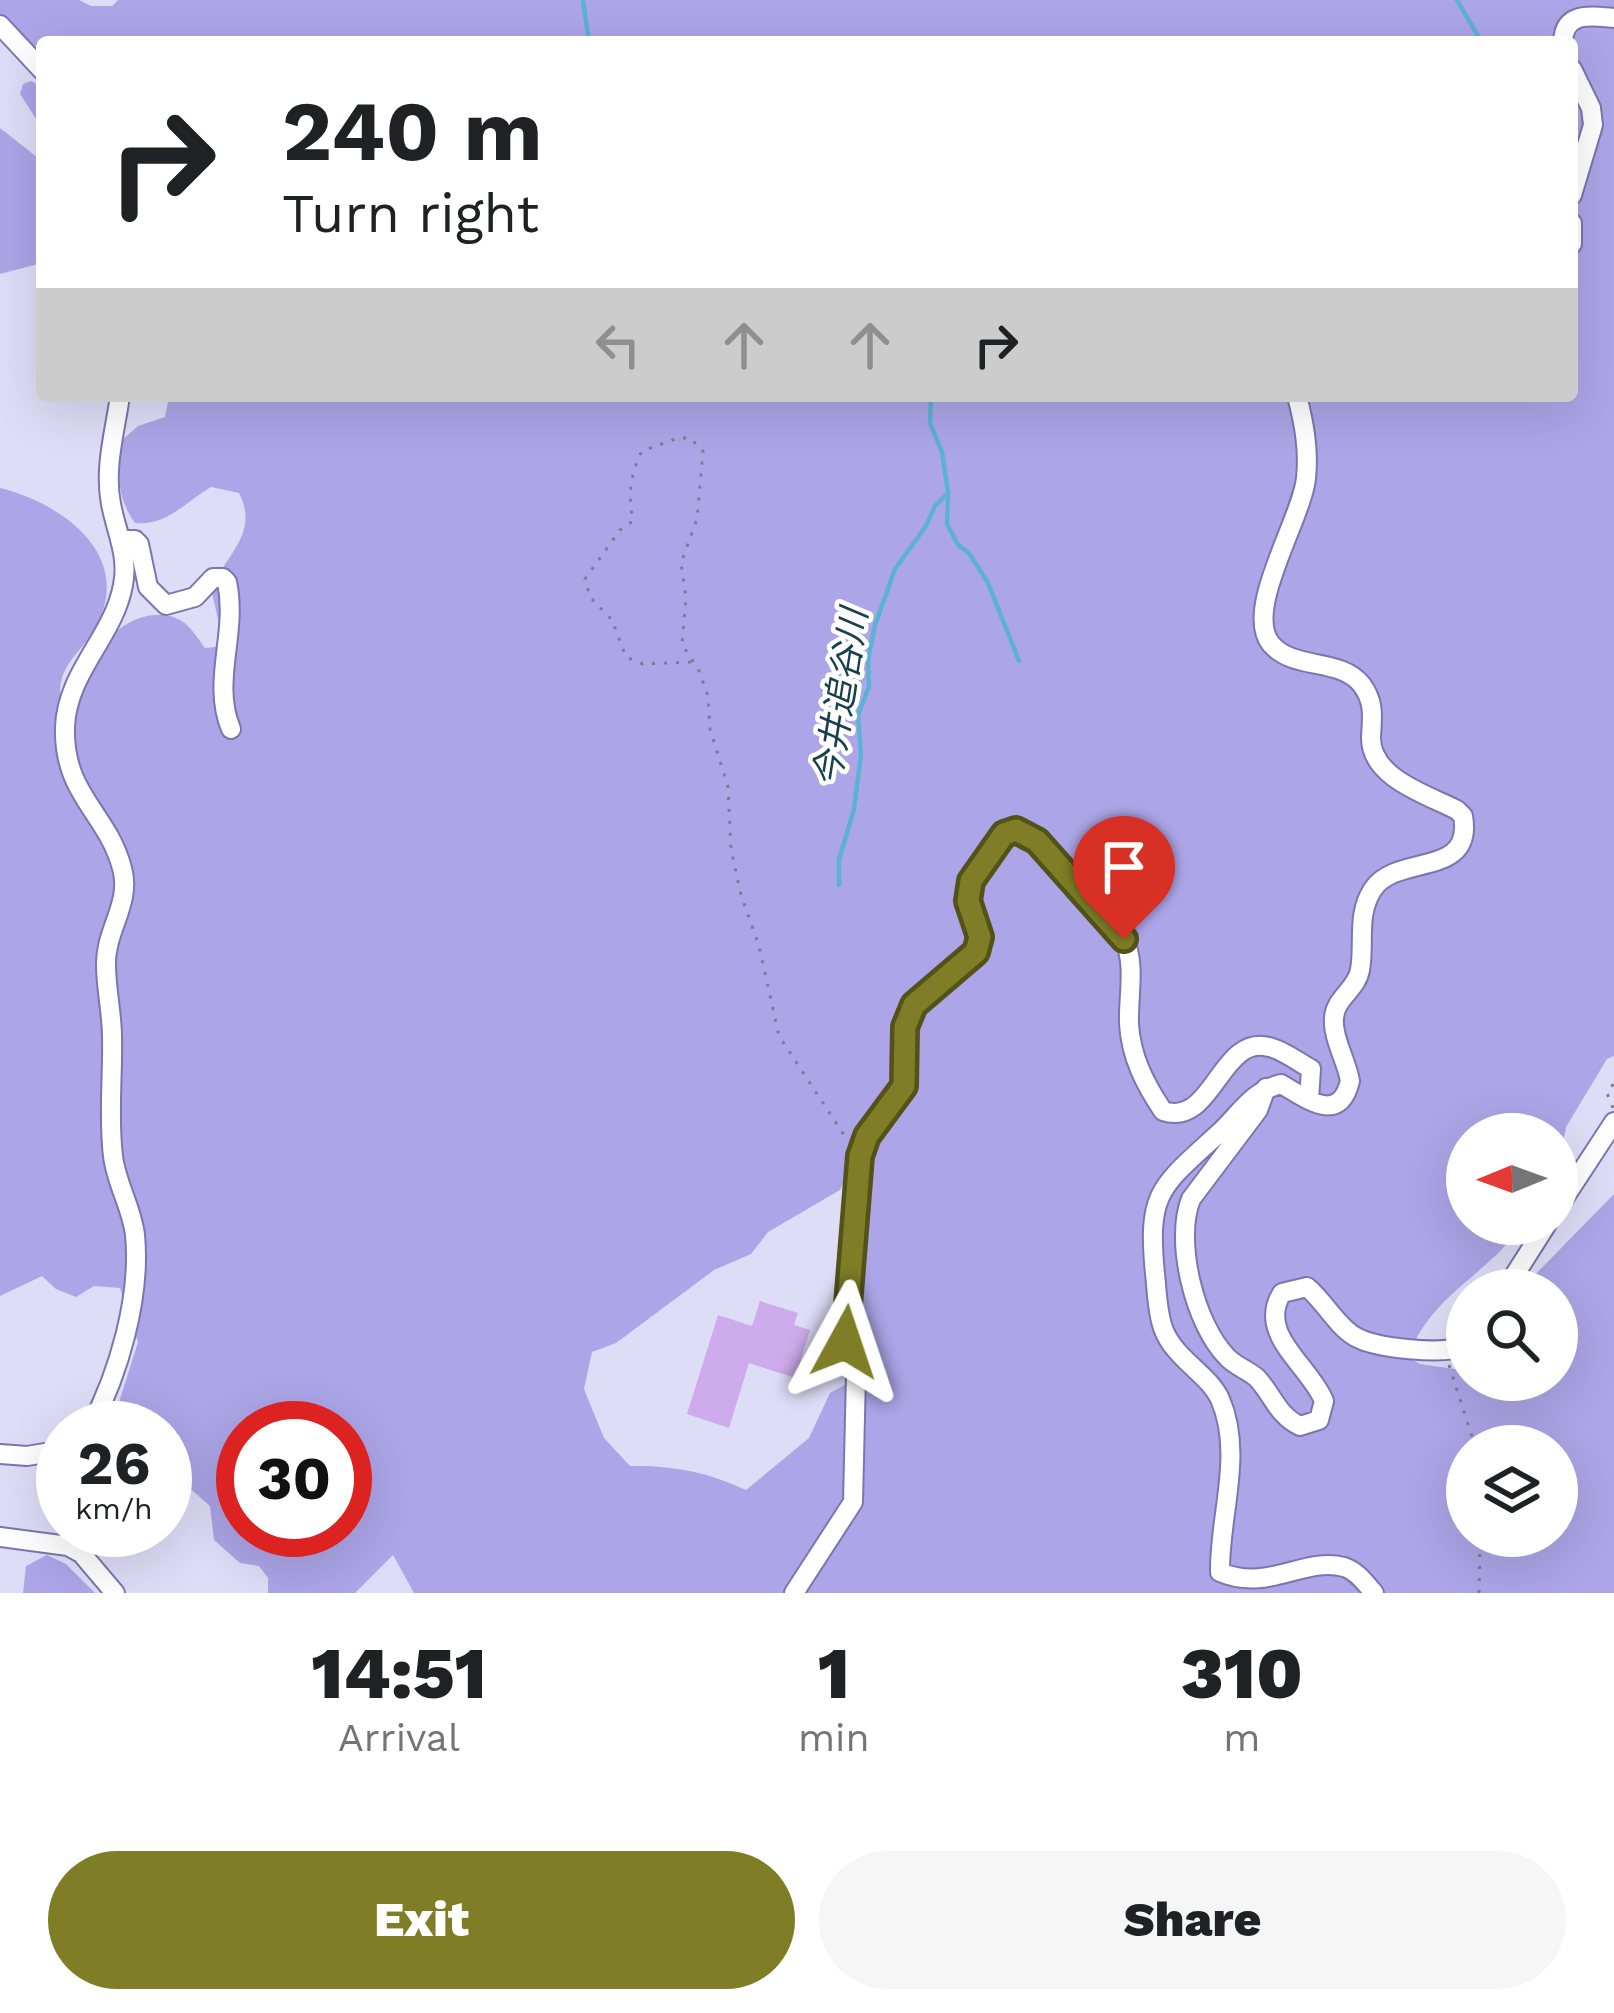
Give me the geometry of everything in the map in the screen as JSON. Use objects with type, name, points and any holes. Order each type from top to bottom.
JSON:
[{"type":"street","points":[[1565,36],[1568,23],[1576,17],[1614,18]]},
{"type":"street","points":[[0,25],[36,64]]},
{"type":"street","points":[[1578,81],[1593,124],[1578,175]]},
{"type":"street","points":[[104,1401],[128,1322],[135,1271],[135,1230],[118,1185],[110,1126],[112,1035],[106,954],[124,900],[124,882],[113,847],[70,775],[65,729],[73,685],[123,587],[121,540],[109,480],[119,402]]},
{"type":"street","points":[[1299,402],[1306,430],[1306,479],[1265,601],[1266,634],[1281,652],[1342,671],[1361,684],[1373,704],[1372,748],[1381,766],[1457,810],[1465,826],[1460,848],[1387,877],[1370,894],[1359,930],[1360,970],[1333,1020],[1348,1068],[1347,1092],[1331,1108],[1281,1084],[1250,1097],[1165,1185],[1154,1205],[1151,1228],[1160,1315],[1172,1346],[1219,1397],[1231,1466],[1219,1535],[1220,1572],[1232,1586],[1247,1591],[1283,1590],[1327,1567],[1343,1567],[1374,1593]]},
{"type":"street","points":[[121,540],[135,539],[139,544],[148,587],[166,604],[195,597],[214,578],[226,582],[229,650],[220,693],[231,729]]},
{"type":"street","points":[[794,1593],[854,1502],[856,1374],[845,1342],[860,1156],[867,1136],[904,1086],[905,1027],[914,1005],[976,952],[980,937],[968,901],[971,881],[1004,834],[1016,830],[1037,841],[1124,939],[1130,951],[1133,1052],[1141,1077],[1163,1112],[1183,1113],[1196,1105],[1236,1057],[1254,1046],[1270,1047],[1311,1069],[1309,1100]]},
{"type":"street","points":[[1266,1088],[1258,1110],[1191,1199],[1185,1215],[1192,1291],[1219,1348],[1256,1377],[1281,1413],[1300,1426],[1319,1420],[1324,1402],[1274,1321],[1282,1293],[1307,1287],[1350,1335],[1367,1342],[1445,1352]]},
{"type":"street","points":[[1578,1177],[1614,1122]]},
{"type":"street","points":[[0,1454],[36,1454]]},
{"type":"street","points":[[0,1537],[68,1546],[81,1553],[115,1593]]},
{"type":"path","points":[[691,662],[643,664],[626,657],[612,620],[590,597],[585,579],[620,530],[633,521],[629,506],[632,469],[642,451],[684,437],[703,451],[703,458],[697,519],[681,563],[686,597],[682,644],[699,671],[708,696],[710,729],[728,787],[731,849],[741,895],[759,946],[779,1036],[860,1156]]},
{"type":"path","points":[[1614,1083],[1606,1093],[1614,1111]]},
{"type":"path","points":[[1445,1352],[1468,1425]]},
{"type":"path","points":[[1479,1593],[1480,1557]]},
{"type":"shaded area","points":[[0,0],[79,0],[91,6],[112,6],[118,0],[1614,0],[1614,1056],[1607,1059],[1574,1113],[1446,1113],[1446,1245],[1506,1245],[1481,1269],[1446,1269],[1446,1300],[1418,1335],[1408,1357],[1446,1368],[1446,1401],[1578,1401],[1578,1269],[1541,1269],[1564,1245],[1578,1245],[1578,1231],[1614,1194],[1614,1593],[414,1593],[393,1555],[355,1593],[268,1593],[268,1578],[259,1566],[233,1557],[372,1557],[372,1401],[216,1401],[216,1542],[210,1506],[192,1490],[192,1401],[119,1401],[138,1342],[120,1288],[94,1286],[76,1297],[56,1289],[42,1276],[0,1296],[0,488],[24,495],[68,520],[99,556],[106,578],[105,602],[60,689],[61,701],[73,702],[111,637],[138,619],[160,615],[180,620],[205,648],[215,647],[222,637],[211,588],[243,531],[239,493],[211,487],[166,517],[135,523],[121,493],[122,440],[138,426],[165,417],[168,402],[1578,402],[1578,36],[36,36],[36,48],[0,26]],"holes":[[[852,1162],[868,1165],[869,1194],[848,1383],[830,1393],[809,1438],[746,1490],[690,1471],[630,1466],[604,1438],[584,1389],[592,1352],[616,1343],[714,1270],[751,1254],[768,1232],[840,1190]]]},
{"type":"shaded area","points":[[23,84],[36,84],[36,119],[20,94]]},
{"type":"shaded area","points":[[0,128],[36,156],[36,265],[0,274]]},
{"type":"shaded area","points":[[51,1557],[66,1564],[95,1593],[23,1593],[26,1566]]},
{"type":"building","points":[[760,1301],[798,1313],[794,1325],[810,1330],[795,1378],[749,1363],[729,1428],[687,1414],[718,1315],[752,1326]]},
{"type":"waterway","name":"今井追谷川","points":[[583,0],[588,36]]},
{"type":"waterway","points":[[1457,0],[1478,36]]},
{"type":"waterway","name":"今井追谷川","points":[[839,885],[839,860],[854,809],[861,755],[858,715],[869,687],[875,625],[895,569],[948,493],[942,452],[930,423],[931,402]]},
{"type":"waterway","points":[[948,495],[947,524],[988,583],[1019,661]]},
{"type":"route","points":[[845,1342],[860,1156],[867,1136],[904,1086],[905,1027],[914,1005],[976,952],[980,937],[968,901],[971,881],[1004,834],[1016,830],[1037,841],[1124,939]]}]
